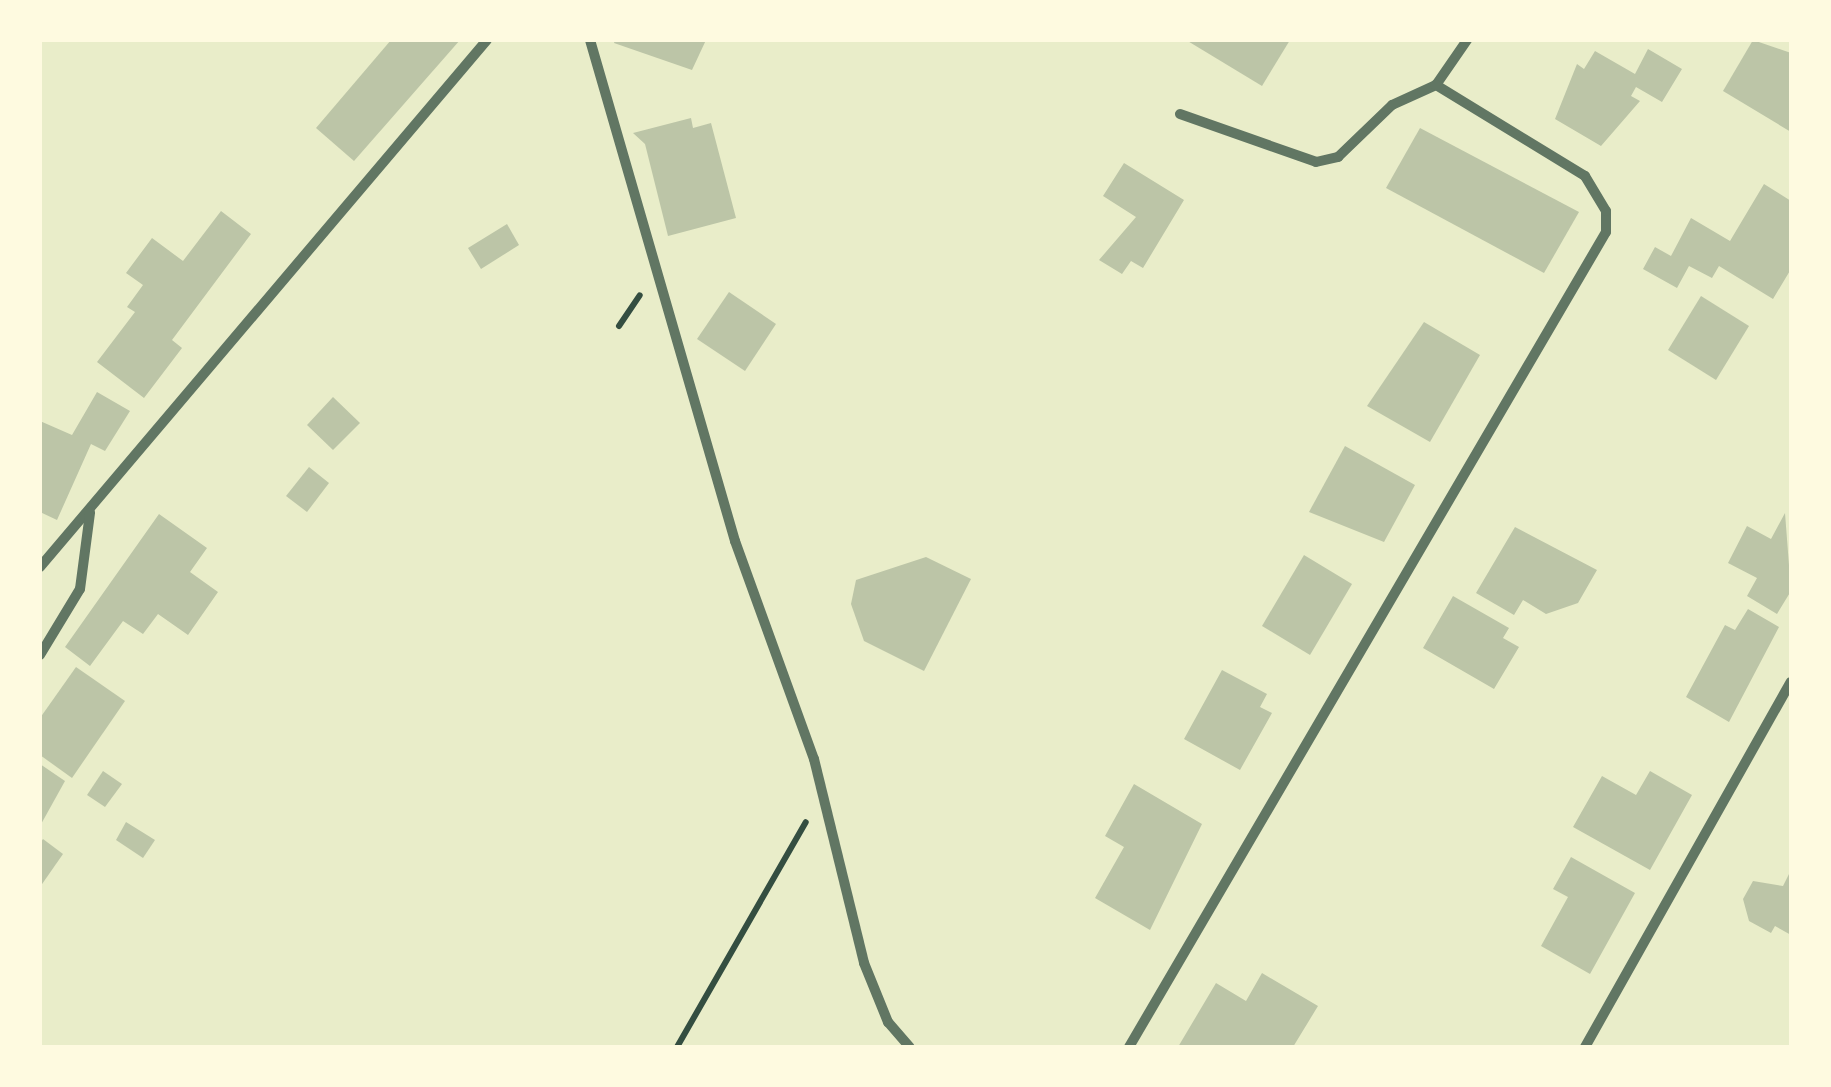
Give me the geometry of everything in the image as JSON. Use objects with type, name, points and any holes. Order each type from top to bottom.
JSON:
[{"type":"street","points":[[40,567],[90,513],[487,40]]},
{"type":"street","points":[[590,40],[736,542],[823,796],[874,995],[910,1047]]},
{"type":"street","points":[[1180,114],[1316,162],[1338,157],[1392,105],[1436,86],[1467,40]]},
{"type":"street","points":[[1129,1047],[1606,232],[1606,211],[1585,176],[1436,86]]},
{"type":"street","points":[[40,655],[80,588],[90,513]]},
{"type":"street","points":[[1585,1047],[1791,682]]},
{"type":"path","points":[[678,1047],[823,796]]},
{"type":"building","points":[[391,40],[460,40],[354,161],[316,128]]},
{"type":"building","points":[[615,40],[706,40],[692,70],[614,43]]},
{"type":"building","points":[[1186,40],[1290,40],[1262,86]]},
{"type":"building","points":[[1753,40],[1791,53],[1791,132],[1723,91]]},
{"type":"building","points":[[1648,49],[1682,69],[1662,102],[1636,87],[1631,96],[1640,101],[1601,146],[1555,119],[1577,64],[1584,69],[1595,51],[1635,74]]},
{"type":"building","points":[[691,118],[693,128],[711,123],[736,218],[668,236],[645,144],[633,133]]},
{"type":"building","points":[[1420,128],[1579,212],[1544,273],[1386,188]]},
{"type":"building","points":[[1124,163],[1184,200],[1143,268],[1131,261],[1122,274],[1099,260],[1136,217],[1103,196]]},
{"type":"building","points":[[1764,184],[1791,201],[1791,269],[1773,299],[1719,266],[1712,278],[1689,266],[1677,288],[1643,269],[1655,247],[1671,256],[1691,218],[1730,241]]},
{"type":"building","points":[[221,211],[251,234],[172,340],[182,348],[144,398],[97,362],[135,312],[127,307],[143,285],[126,273],[152,238],[183,261]]},
{"type":"building","points":[[507,224],[519,245],[481,269],[468,248]]},
{"type":"building","points":[[729,292],[776,324],[745,371],[697,339]]},
{"type":"building","points":[[1701,296],[1749,326],[1716,380],[1668,350]]},
{"type":"building","points":[[1424,322],[1480,355],[1430,442],[1367,406]]},
{"type":"building","points":[[97,392],[130,411],[105,451],[91,444],[57,520],[40,512],[40,421],[72,435]]},
{"type":"building","points":[[333,397],[360,423],[333,450],[307,425]]},
{"type":"building","points":[[1345,446],[1415,485],[1384,542],[1309,512]]},
{"type":"building","points":[[309,467],[329,483],[307,512],[286,496]]},
{"type":"building","points":[[1785,513],[1791,591],[1777,614],[1747,596],[1757,578],[1728,563],[1747,526],[1771,539]]},
{"type":"building","points":[[159,514],[207,548],[190,572],[218,592],[188,635],[158,614],[143,634],[123,621],[90,666],[65,647]]},
{"type":"building","points":[[1515,527],[1597,570],[1578,603],[1546,614],[1523,600],[1514,615],[1476,593]]},
{"type":"building","points":[[1304,555],[1352,584],[1310,655],[1262,626]]},
{"type":"building","points":[[926,557],[971,579],[924,671],[864,641],[851,604],[856,580]]},
{"type":"building","points":[[1453,596],[1509,628],[1503,638],[1519,647],[1494,689],[1423,648]]},
{"type":"building","points":[[1748,609],[1779,627],[1729,722],[1686,697],[1725,625],[1735,630]]},
{"type":"building","points":[[76,667],[125,701],[72,778],[40,755],[40,718]]},
{"type":"building","points":[[1222,670],[1267,694],[1260,707],[1272,713],[1240,770],[1184,739]]},
{"type":"building","points":[[40,764],[65,781],[40,826]]},
{"type":"building","points":[[103,771],[122,784],[105,807],[87,795]]},
{"type":"building","points":[[1650,771],[1692,795],[1650,870],[1573,827],[1602,776],[1636,795]]},
{"type":"building","points":[[1134,784],[1202,824],[1150,930],[1095,898],[1124,847],[1105,836]]},
{"type":"building","points":[[126,822],[155,840],[143,858],[116,840]]},
{"type":"building","points":[[43,839],[63,854],[40,887],[40,843]]},
{"type":"building","points":[[1571,857],[1635,893],[1590,974],[1541,946],[1568,897],[1553,889]]},
{"type":"building","points":[[1791,870],[1791,935],[1775,926],[1771,933],[1749,921],[1743,899],[1753,881],[1783,886]]},
{"type":"building","points":[[1262,973],[1318,1006],[1293,1047],[1178,1047],[1216,983],[1246,1001]]}]
